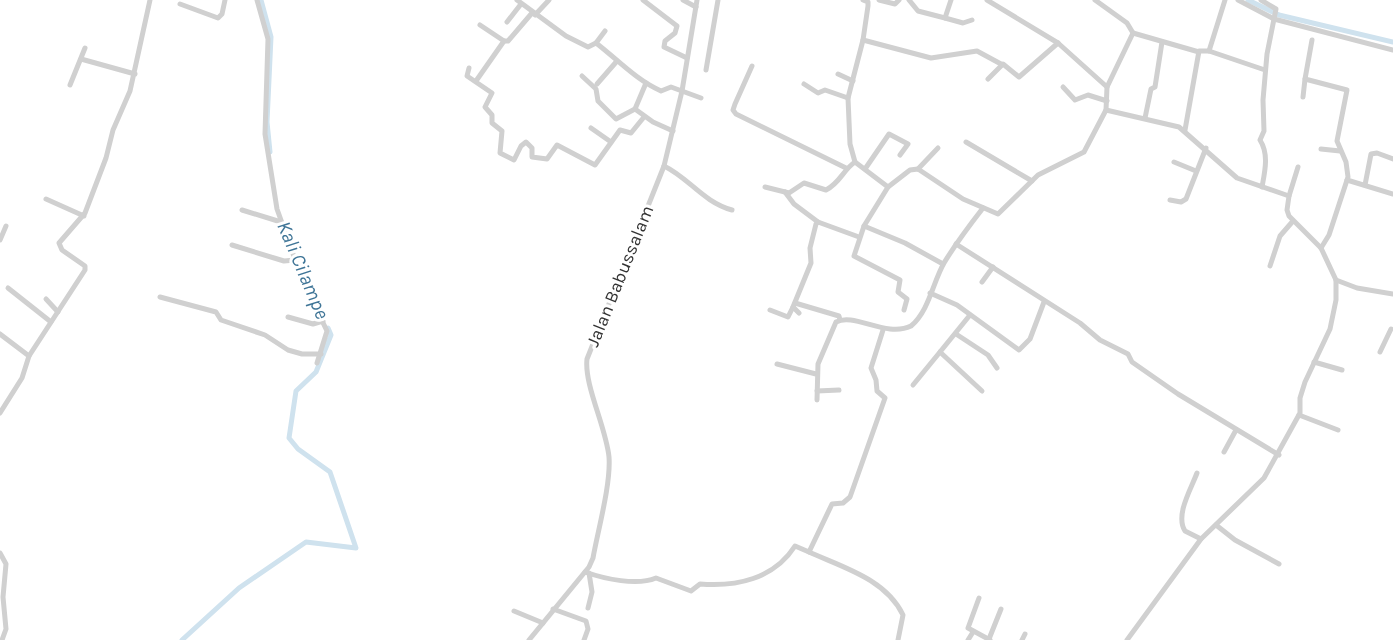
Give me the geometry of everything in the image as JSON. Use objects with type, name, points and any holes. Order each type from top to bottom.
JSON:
[{"type":"street","points":[[0,413],[22,378],[29,356],[86,269],[62,250],[59,243],[84,216],[135,74],[150,0]]},
{"type":"street","points":[[182,3],[218,18],[222,14],[225,0]]},
{"type":"street","points":[[257,0],[268,39],[265,134],[281,222],[295,260],[328,333],[317,363]]},
{"type":"street","points":[[476,81],[504,41],[508,41],[549,0]]},
{"type":"street","points":[[643,0],[676,26],[677,31],[664,41],[664,46],[687,58]]},
{"type":"street","points":[[683,0],[696,3]]},
{"type":"street","points":[[706,70],[718,0]]},
{"type":"street","points":[[879,0],[896,4],[899,0]]},
{"type":"street","points":[[909,0],[918,11],[963,22],[972,20]]},
{"type":"street","points":[[945,18],[951,0]]},
{"type":"street","points":[[987,0],[1058,43],[1107,87]]},
{"type":"street","points":[[1095,0],[1127,22],[1133,33],[1199,52],[1209,51],[1266,70]]},
{"type":"street","points":[[1209,51],[1225,0]]},
{"type":"street","points":[[1238,0],[1274,18],[1393,50]]},
{"type":"street","points":[[1261,0],[1275,9],[1266,70],[1264,131],[1260,140],[1265,146],[1266,160],[1262,187]]},
{"type":"street","points":[[866,1],[863,40],[848,98],[850,144],[855,162],[888,187]]},
{"type":"street","points":[[507,22],[519,2],[566,36],[588,47],[596,43],[605,31]]},
{"type":"street","name":"Jalan Babussalam","points":[[529,640],[553,609],[587,572],[593,558],[609,460],[606,434],[588,375],[587,359],[664,166],[681,91],[696,3]]},
{"type":"street","points":[[480,25],[504,41]]},
{"type":"street","points":[[918,169],[955,194],[998,214],[1045,170],[1084,152],[1106,110],[1107,87],[1133,33]]},
{"type":"street","points":[[863,40],[931,58],[977,51],[1019,77],[1058,43]]},
{"type":"street","points":[[1303,97],[1312,40]]},
{"type":"street","points":[[1145,118],[1151,89],[1155,87],[1162,42]]},
{"type":"street","points":[[596,43],[646,83],[661,91],[668,87],[701,98]]},
{"type":"street","points":[[70,85],[85,48]]},
{"type":"street","points":[[1185,130],[1199,52]]},
{"type":"street","points":[[81,59],[135,74]]},
{"type":"street","points":[[597,84],[617,61]]},
{"type":"street","points":[[988,80],[1001,64]]},
{"type":"street","points":[[752,66],[735,104],[736,114],[846,168]]},
{"type":"street","points":[[469,68],[466,76],[492,93],[484,107],[492,115],[492,123],[502,131],[500,153],[508,159],[514,160],[521,146],[526,142],[532,148],[532,157],[547,159],[557,145],[595,165],[620,130],[631,133],[644,117]]},
{"type":"street","points":[[838,74],[852,81]]},
{"type":"street","points":[[582,76],[596,89],[598,101],[616,119],[635,109],[646,83]]},
{"type":"street","points":[[1305,80],[1346,89],[1337,141],[1346,162],[1347,180],[1329,235],[1321,248]]},
{"type":"street","points":[[804,84],[818,93],[825,90],[848,98]]},
{"type":"street","points":[[1063,87],[1075,100],[1089,95],[1107,101]]},
{"type":"street","points":[[635,109],[644,117],[673,131]]},
{"type":"street","points":[[1106,110],[1145,118],[1185,130],[1237,178],[1289,195]]},
{"type":"street","points":[[591,128],[611,142]]},
{"type":"street","points":[[865,169],[889,134],[908,144],[900,155]]},
{"type":"street","points":[[966,142],[1032,182]]},
{"type":"street","points":[[904,310],[907,299],[898,292],[900,280],[855,257],[859,237],[888,187],[910,170],[918,169],[938,148]]},
{"type":"street","points":[[1170,200],[1185,201],[1206,148]]},
{"type":"street","points":[[1320,149],[1340,151]]},
{"type":"street","points":[[1365,185],[1371,154],[1377,153],[1393,159]]},
{"type":"street","points":[[765,187],[793,192],[804,183],[826,190],[835,185],[846,168],[855,162]]},
{"type":"street","points":[[1174,162],[1196,171]]},
{"type":"street","points":[[664,166],[679,174],[692,188],[713,203],[732,210]]},
{"type":"street","points":[[1126,640],[1202,538],[1235,504],[1257,487],[1279,455],[1299,415],[1300,399],[1330,329],[1336,300],[1336,280],[1321,248],[1293,221],[1287,210],[1289,195],[1299,167]]},
{"type":"street","points":[[1347,180],[1393,194]]},
{"type":"street","points":[[785,192],[794,204],[818,222],[859,237]]},
{"type":"street","points":[[46,199],[84,216]]},
{"type":"street","points":[[794,305],[839,316],[840,320],[883,330],[911,326],[922,312],[943,264],[983,208]]},
{"type":"street","points":[[242,210],[281,222]]},
{"type":"street","points":[[1270,266],[1280,236],[1293,221]]},
{"type":"street","points":[[770,310],[788,317],[811,264],[811,242],[818,222]]},
{"type":"street","points":[[0,240],[6,226]]},
{"type":"street","points":[[864,226],[905,243],[943,264]]},
{"type":"street","points":[[956,244],[1100,339],[1128,354],[1132,362],[1236,430],[1279,455]]},
{"type":"street","points":[[232,245],[284,261],[295,260]]},
{"type":"street","points":[[982,282],[993,267]]},
{"type":"street","points":[[1336,280],[1357,288],[1393,294]]},
{"type":"street","points":[[8,288],[51,322]]},
{"type":"street","points":[[930,293],[957,305],[1019,350],[1030,339],[1044,302]]},
{"type":"street","points":[[160,297],[213,310],[221,320],[265,335],[288,350],[302,354],[321,354]]},
{"type":"street","points":[[46,299],[58,312]]},
{"type":"street","points":[[794,305],[799,313]]},
{"type":"street","points":[[913,385],[970,315]]},
{"type":"street","points":[[288,317],[313,324],[323,321]]},
{"type":"street","points":[[817,400],[816,374],[823,350],[836,322],[840,320]]},
{"type":"street","points":[[809,552],[832,504],[843,503],[850,497],[864,455],[873,438],[885,398],[877,391],[876,380],[871,368],[883,330]]},
{"type":"street","points":[[1380,352],[1392,330]]},
{"type":"street","points":[[0,334],[29,356]]},
{"type":"street","points":[[956,334],[988,355],[997,368]]},
{"type":"street","points":[[940,352],[982,391]]},
{"type":"street","points":[[1314,362],[1342,370]]},
{"type":"street","points":[[777,364],[816,374]]},
{"type":"street","points":[[818,391],[839,390]]},
{"type":"street","points":[[1299,415],[1338,430]]},
{"type":"street","points":[[1224,452],[1236,430]]},
{"type":"street","points":[[1197,473],[1182,519],[1185,531],[1202,538]]},
{"type":"street","points":[[1216,525],[1235,540],[1279,564]]},
{"type":"street","points":[[588,608],[592,592],[587,572],[645,583],[656,579],[691,591],[700,584],[718,586],[768,574],[786,559],[795,546],[867,577],[881,588],[903,615],[897,640]]},
{"type":"street","points":[[0,553],[6,564],[3,597],[6,629],[2,640]]},
{"type":"street","points":[[979,598],[968,627],[973,632],[990,640],[1001,609]]},
{"type":"street","points":[[553,609],[586,621],[588,629],[584,640]]},
{"type":"street","points":[[514,611],[543,623]]},
{"type":"street","points":[[0,626],[6,629]]},
{"type":"street","points":[[968,640],[973,632]]},
{"type":"waterway","name":"Kali Cilampe","points":[[261,0],[271,37],[267,122],[270,152]]},
{"type":"waterway","points":[[1248,0],[1279,15],[1393,42]]},
{"type":"waterway","name":"Kali Cilampe","points":[[182,640],[239,588],[306,542],[356,548],[330,472],[298,449],[289,438],[296,391],[316,372],[331,335],[328,328]]}]
